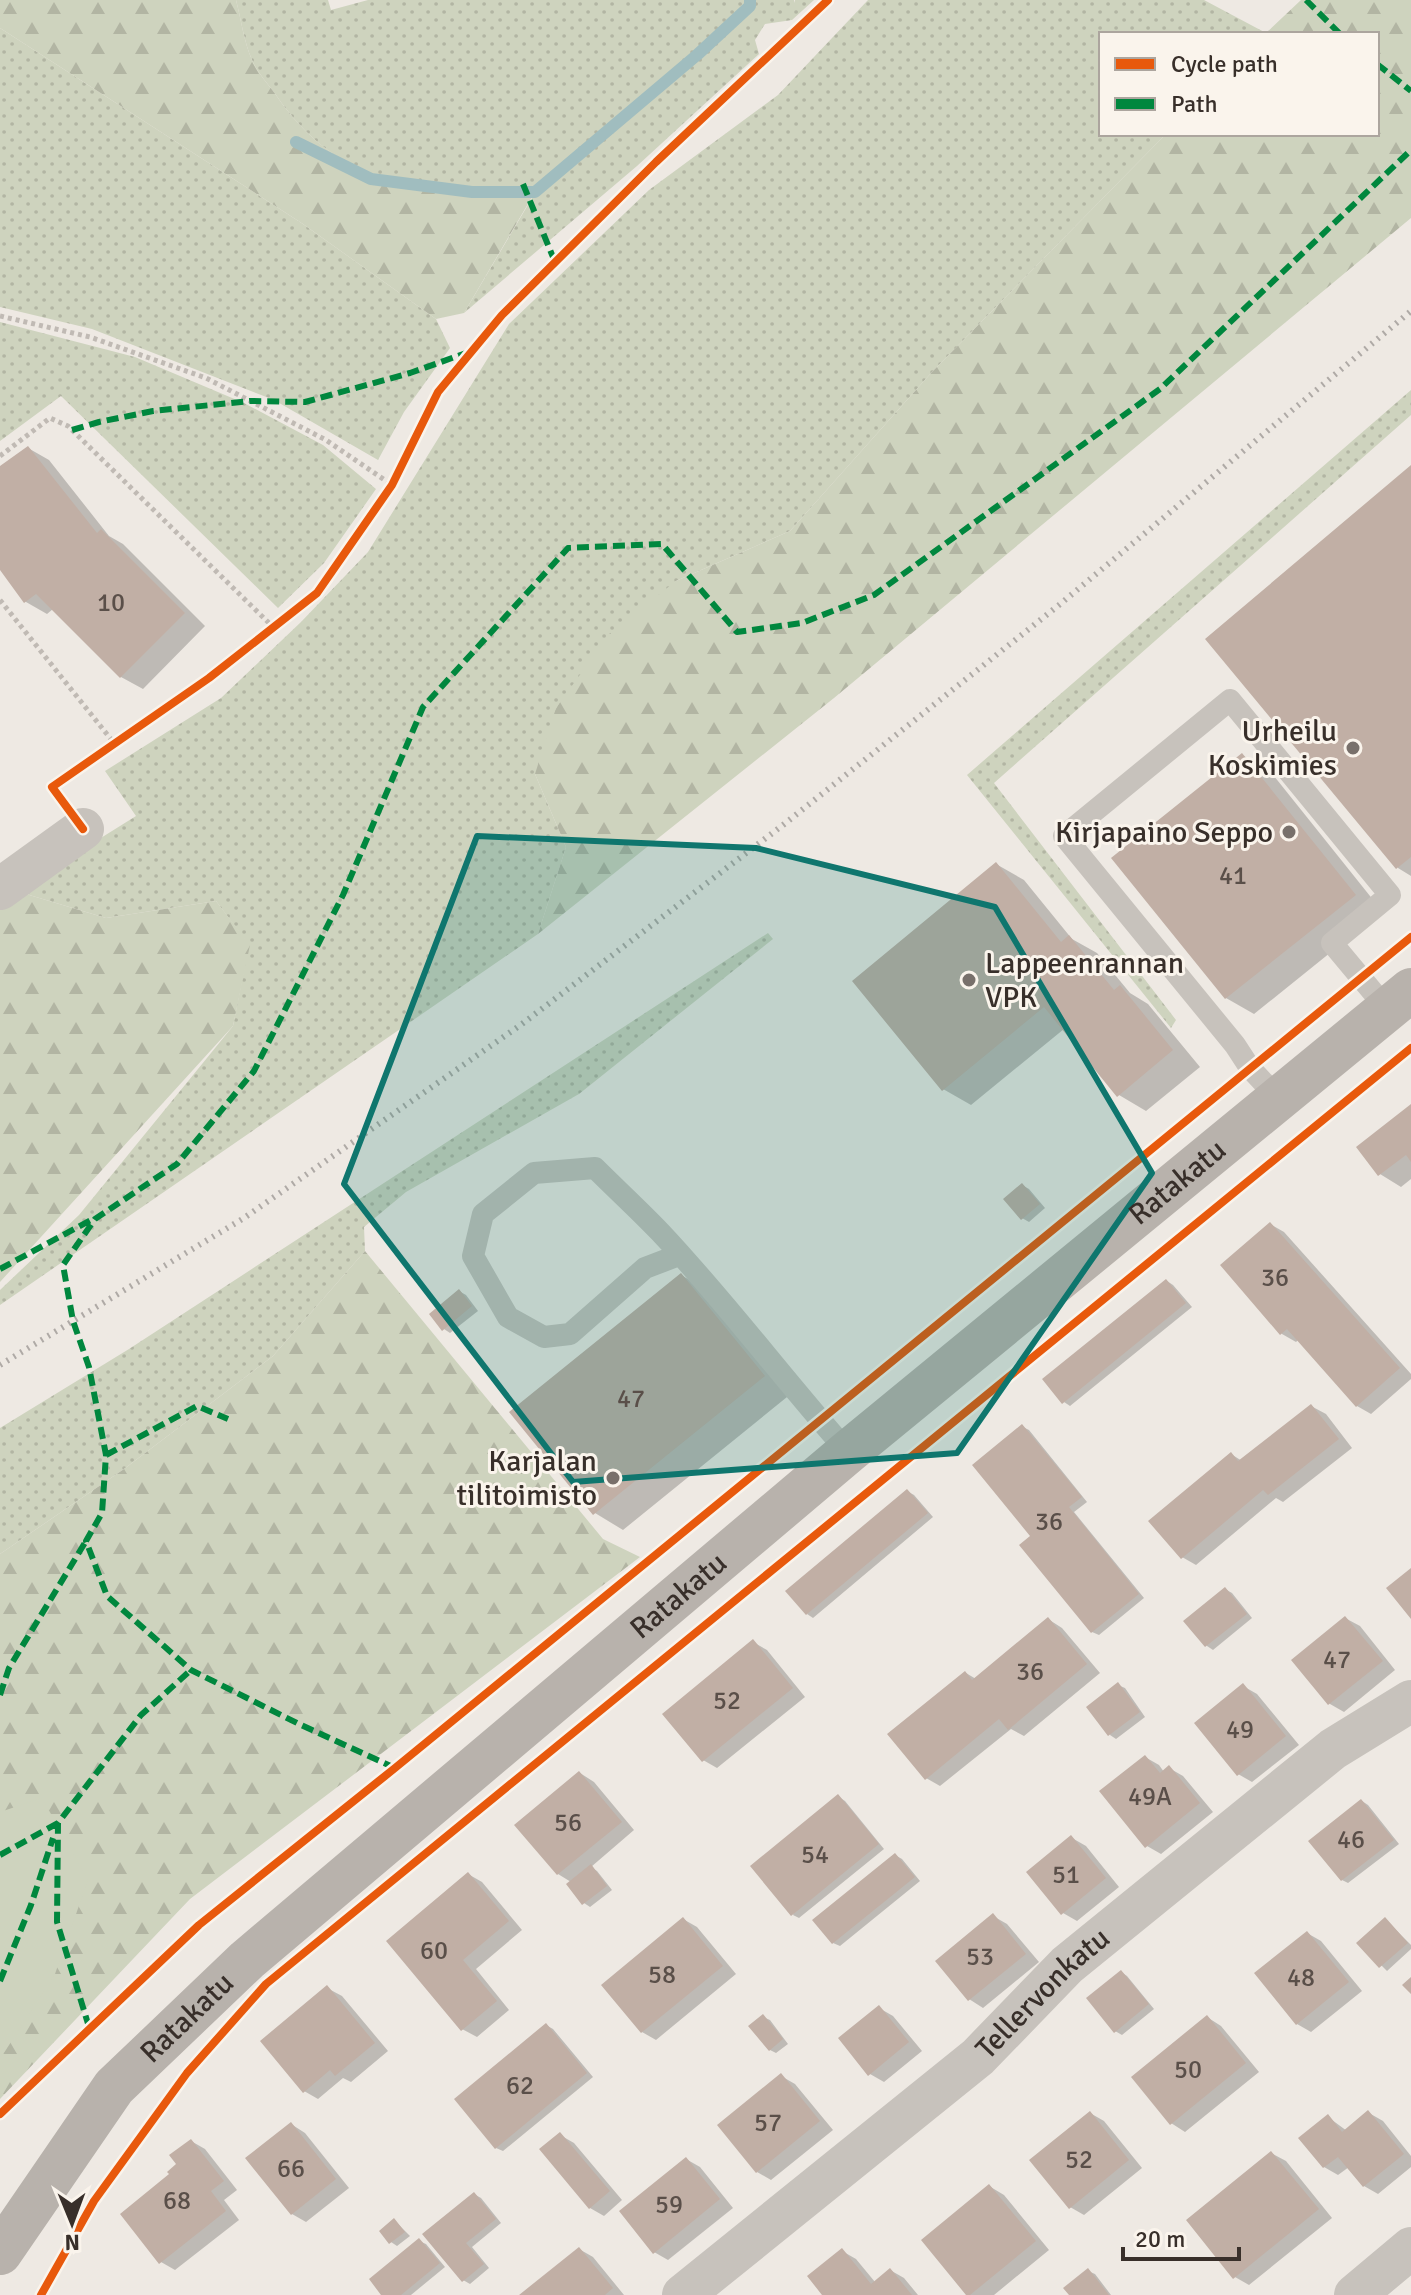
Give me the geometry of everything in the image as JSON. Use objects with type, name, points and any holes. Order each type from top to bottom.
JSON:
[{"type":"main road","name":"Ratakatu","points":[[0,2253],[114,2087],[247,1960],[848,1452],[1399,1000]]},
{"type":"street","points":[[0,889],[83,829]]},
{"type":"street","name":"Tellervonkatu","points":[[683,2295],[978,2057],[1067,1965],[1333,1749],[1411,1701]]},
{"type":"street","points":[[1355,2295],[1411,2248]]},
{"type":"lane","points":[[1278,1098],[1250,1068],[1235,1045],[1064,836],[1230,700],[1390,895],[1332,943],[1399,1000]]},
{"type":"lane","points":[[679,1255],[645,1268],[570,1334],[544,1337],[508,1317],[473,1256],[483,1214],[534,1173],[595,1168],[679,1255],[848,1452]]},
{"type":"path","points":[[0,316],[90,337],[206,378],[326,440],[392,485]]},
{"type":"path","points":[[0,456],[50,418],[68,426],[273,627]]},
{"type":"path","points":[[383,497],[398,471]]},
{"type":"path","points":[[0,600],[114,743]]},
{"type":"path","points":[[262,636],[284,619]]},
{"type":"path","points":[[102,751],[126,735]]},
{"type":"highlighted area","points":[[477,836],[756,848],[995,907],[1152,1173],[957,1453],[573,1482],[344,1184]]},
{"type":"green space","points":[[0,0],[236,0],[247,46],[257,69],[301,126],[328,150],[358,168],[389,181],[422,189],[457,194],[532,197],[464,313],[436,319],[303,224],[0,28]]},
{"type":"green space","points":[[236,0],[328,0],[331,10],[368,0],[794,0],[794,3],[795,0],[814,0],[792,20],[765,24],[755,40],[759,54],[637,166],[464,313],[532,198],[457,195],[422,189],[389,181],[357,168],[328,150],[301,126],[257,69],[247,46]]},
{"type":"green space","points":[[868,0],[1204,0],[1264,32],[1099,32],[1099,136],[1164,136],[932,372],[790,531],[676,581],[535,774],[566,847],[538,934],[0,1305],[0,1290],[79,1215],[233,1026],[249,945],[216,901],[106,918],[16,891],[136,816],[105,771],[221,698],[301,622],[368,552],[509,324],[649,190],[778,95]]},
{"type":"green space","points":[[1301,0],[1411,0],[1411,218],[834,698],[538,934],[566,847],[535,774],[556,708],[610,633],[676,581],[790,531],[932,372],[1164,136],[1379,136],[1379,32],[1267,32]]},
{"type":"green space","points":[[0,28],[303,224],[436,319],[450,348],[404,412],[378,460],[274,400],[92,329],[0,307]]},
{"type":"green space","points":[[0,322],[135,357],[244,403],[323,445],[376,489],[324,563],[278,608],[61,396],[0,441]]},
{"type":"green space","points":[[1411,390],[1411,415],[994,783],[1176,1020],[1171,1028],[967,775]]},
{"type":"green space","points":[[16,891],[106,918],[216,901],[250,945],[233,1026],[0,1282],[0,904]]},
{"type":"green space","points":[[768,933],[773,939],[579,1094],[406,1192],[364,1227],[365,1251],[273,1356],[124,1469],[0,1554],[0,1428],[129,1349]]},
{"type":"green space","points":[[365,1251],[603,1539],[640,1557],[190,1899],[0,2099],[0,1554],[124,1469],[273,1356]]},
{"type":"green space","points":[[42,1798],[88,1880],[55,1974],[0,2059],[0,1812]]},
{"type":"building","points":[[28,446],[97,533],[101,529],[185,613],[120,678],[36,594],[24,603],[0,570],[0,466]]},
{"type":"building","name":"Urheilu Koskimies","points":[[1411,465],[1411,857],[1396,869],[1205,639]]},
{"type":"building","points":[[1242,753],[1356,895],[1225,999],[1111,858]]},
{"type":"building","points":[[996,862],[1061,942],[1069,935],[1114,990],[1120,985],[1173,1050],[1117,1097],[1044,1007],[942,1091],[852,981]]},
{"type":"building","points":[[1411,1104],[1411,1162],[1406,1155],[1378,1176],[1356,1147]]},
{"type":"building","points":[[1022,1183],[1040,1204],[1021,1220],[1003,1199]]},
{"type":"building","points":[[1270,1222],[1400,1368],[1356,1407],[1287,1329],[1280,1335],[1220,1265]]},
{"type":"building","points":[[681,1273],[765,1376],[593,1515],[509,1412]]},
{"type":"building","points":[[1166,1279],[1186,1303],[1062,1404],[1042,1379]]},
{"type":"building","points":[[459,1289],[472,1306],[442,1331],[429,1314]]},
{"type":"building","points":[[1311,1404],[1339,1439],[1268,1495],[1263,1490],[1181,1559],[1148,1521],[1231,1452],[1238,1461]]},
{"type":"building","points":[[1022,1424],[1082,1497],[1069,1507],[1139,1594],[1091,1633],[1019,1545],[1030,1536],[972,1465]]},
{"type":"building","points":[[907,1489],[928,1513],[806,1615],[785,1591]]},
{"type":"building","points":[[1411,1568],[1411,1619],[1386,1588]]},
{"type":"building","points":[[1225,1587],[1247,1614],[1205,1647],[1183,1621]]},
{"type":"building","points":[[1345,1616],[1383,1661],[1328,1705],[1291,1660]]},
{"type":"building","points":[[1048,1617],[1087,1664],[1008,1730],[999,1719],[925,1780],[887,1734],[965,1671],[972,1680]]},
{"type":"building","points":[[753,1639],[793,1688],[702,1762],[662,1714]]},
{"type":"building","points":[[1118,1682],[1140,1712],[1108,1736],[1086,1707]]},
{"type":"building","points":[[1243,1683],[1286,1736],[1237,1776],[1194,1723]]},
{"type":"building","points":[[1145,1755],[1160,1773],[1169,1765],[1200,1803],[1145,1848],[1099,1791]]},
{"type":"building","points":[[579,1771],[622,1822],[557,1875],[514,1825]]},
{"type":"building","points":[[838,1794],[879,1844],[791,1916],[750,1866]]},
{"type":"building","points":[[1361,1799],[1394,1840],[1341,1881],[1308,1841]]},
{"type":"building","points":[[1071,1835],[1106,1878],[1061,1915],[1026,1872]]},
{"type":"building","points":[[895,1853],[915,1877],[832,1944],[812,1920]]},
{"type":"building","points":[[591,1864],[607,1886],[582,1905],[566,1884]]},
{"type":"building","points":[[468,1872],[509,1921],[463,1960],[497,2001],[461,2031],[386,1941]]},
{"type":"building","points":[[993,1913],[1026,1954],[968,2001],[935,1961]]},
{"type":"building","points":[[683,1917],[723,1966],[641,2033],[601,1985]]},
{"type":"building","points":[[1385,1917],[1408,1943],[1379,1968],[1356,1943]]},
{"type":"building","points":[[1307,1931],[1349,1982],[1296,2025],[1254,1973]]},
{"type":"building","points":[[1121,1970],[1149,2004],[1114,2033],[1086,1998]]},
{"type":"building","points":[[1411,1977],[1411,1994],[1402,1985]]},
{"type":"building","points":[[327,1985],[375,2043],[335,2076],[330,2070],[303,2093],[260,2041]]},
{"type":"building","points":[[879,2005],[909,2042],[868,2076],[838,2038]]},
{"type":"building","points":[[763,2014],[783,2039],[769,2051],[748,2026]]},
{"type":"building","points":[[1207,2015],[1246,2063],[1170,2125],[1131,2077]]},
{"type":"building","points":[[546,2023],[587,2073],[495,2149],[454,2099]]},
{"type":"building","points":[[781,2073],[820,2121],[756,2173],[717,2125]]},
{"type":"building","points":[[1368,2110],[1404,2154],[1363,2187],[1338,2157],[1323,2168],[1298,2138],[1328,2114],[1342,2132]]},
{"type":"building","points":[[1090,2111],[1129,2160],[1069,2209],[1029,2160]]},
{"type":"building","points":[[291,2122],[336,2179],[291,2215],[245,2158]]},
{"type":"building","points":[[560,2132],[610,2191],[589,2209],[539,2149]]},
{"type":"building","points":[[191,2139],[224,2181],[211,2191],[226,2211],[159,2264],[120,2214],[169,2174],[167,2172],[176,2164],[169,2155]]},
{"type":"building","points":[[1271,2151],[1319,2209],[1233,2279],[1186,2220]]},
{"type":"building","points":[[686,2157],[720,2199],[653,2254],[619,2211]]},
{"type":"building","points":[[989,2184],[1036,2241],[970,2295],[966,2295],[921,2240]]},
{"type":"building","points":[[474,2192],[496,2219],[466,2243],[484,2264],[462,2282],[422,2234]]},
{"type":"building","points":[[394,2218],[405,2232],[389,2244],[379,2231]]},
{"type":"building","points":[[419,2238],[440,2263],[401,2295],[381,2295],[369,2279]]},
{"type":"building","points":[[579,2247],[613,2288],[605,2295],[519,2295]]},
{"type":"building","points":[[842,2248],[871,2284],[890,2268],[912,2295],[822,2295],[807,2276]]},
{"type":"building","points":[[1088,2268],[1109,2295],[1069,2295],[1063,2288]]},
{"type":"waterway","points":[[296,142],[371,179],[472,192],[535,192],[697,55],[750,6],[750,0]]},
{"type":"railway","points":[[0,1365],[244,1218],[522,1024],[783,825],[1059,605],[1411,311]]},
{"type":"marked path","points":[[1306,0],[1338,32]]},
{"type":"marked path","points":[[1379,66],[1411,91]]},
{"type":"marked path","points":[[395,1768],[191,1670],[107,1596],[86,1541],[102,1513],[106,1455],[89,1367],[73,1321],[63,1265],[95,1219],[177,1164],[254,1071],[343,895],[423,707],[568,548],[662,544],[737,632],[802,623],[874,595],[1160,389],[1411,150]]},
{"type":"marked path","points":[[523,184],[555,262]]},
{"type":"marked path","points":[[72,430],[153,411],[250,401],[305,402],[410,373],[466,353]]},
{"type":"marked path","points":[[0,1269],[91,1220]]},
{"type":"marked path","points":[[106,1455],[197,1406],[228,1419]]},
{"type":"marked path","points":[[0,1695],[9,1668],[86,1541]]},
{"type":"marked path","points":[[89,2027],[57,1922],[58,1823],[141,1715],[191,1670]]},
{"type":"marked path","points":[[0,1855],[58,1823]]},
{"type":"marked path","points":[[0,1981],[31,1905],[53,1838]]},
{"type":"cycle path","points":[[83,829],[52,787],[209,678],[317,593],[392,485],[438,392],[502,315],[656,162],[828,0]]},
{"type":"cycle path","points":[[0,2114],[199,1925],[1411,937]]},
{"type":"cycle path","points":[[41,2295],[94,2201],[187,2073],[266,1984],[1411,1048]]},
{"type":"place","name":"Urheilu Koskimies","points":[[1353,748]]},
{"type":"place","name":"Kirjapaino Seppo","points":[[1289,832]]},
{"type":"place","name":"Lappeenrannan VPK","points":[[969,980]]},
{"type":"place","name":"Karjalan tilitoimisto","points":[[613,1478]]}]
